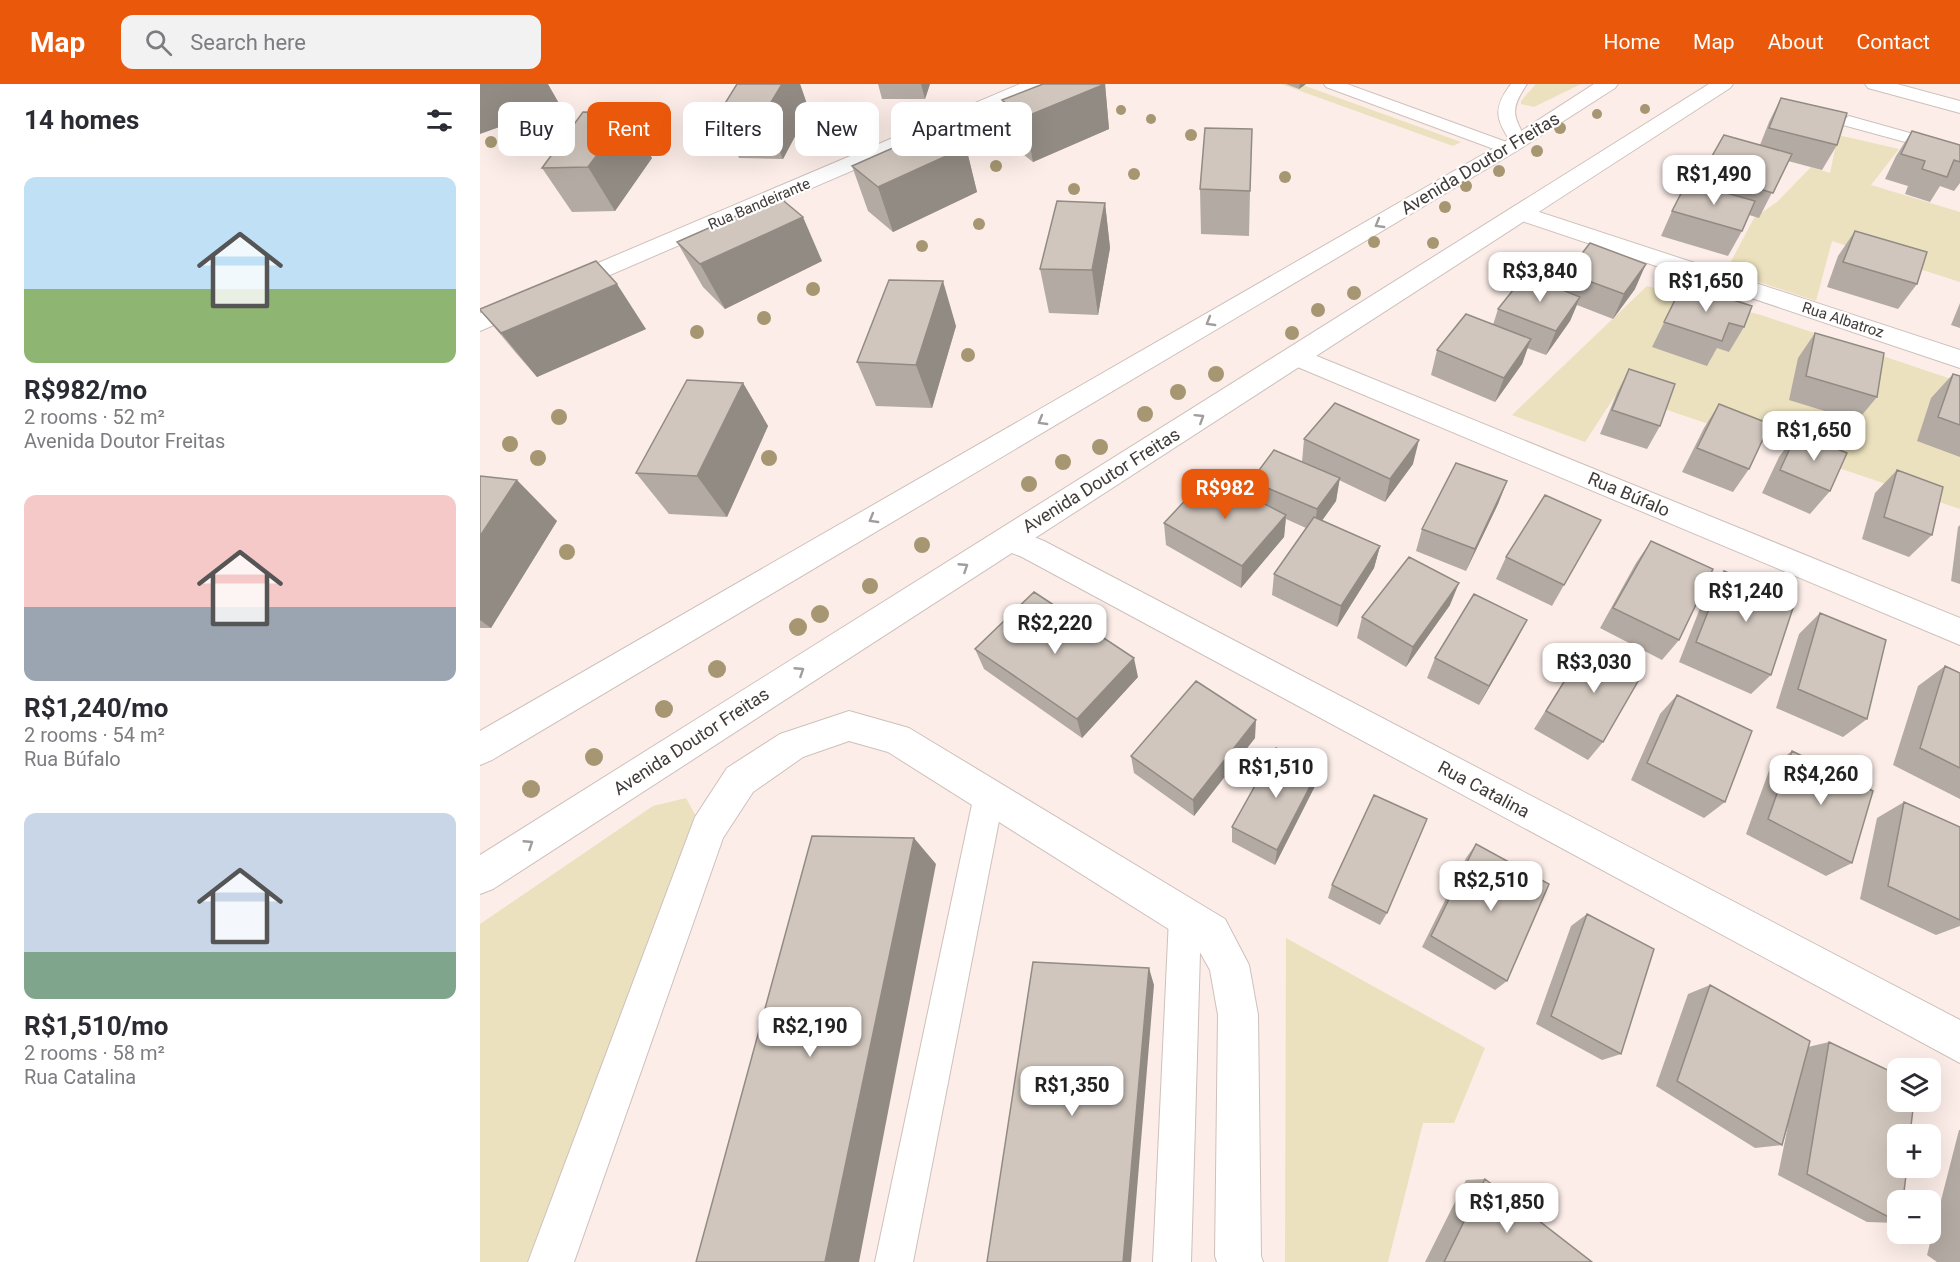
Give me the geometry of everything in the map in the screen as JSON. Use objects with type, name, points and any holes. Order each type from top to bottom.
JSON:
[{"type":"street","name":"Rua Bandeirante","points":[[480,323],[1037,84]]},
{"type":"street","name":"Avenida Doutor Freitas","points":[[480,749],[1514,144],[1608,84]]},
{"type":"street","name":"Avenida Doutor Freitas","points":[[480,876],[1723,84]]},
{"type":"street","points":[[1875,84],[1952,104]]},
{"type":"street","points":[[1912,84],[1952,104]]},
{"type":"street","name":"Rua Albatroz","points":[[1521,213],[1960,359]]},
{"type":"street","name":"Rua Búfalo","points":[[1296,357],[1960,632]]},
{"type":"street","name":"Rua Catalina","points":[[1008,539],[1033,549],[1960,1042]]},
{"type":"street","points":[[551,1262],[708,829],[740,780],[792,745],[849,726],[897,739],[1211,933],[1229,965],[1238,1015],[1238,1256],[1240,1262]]},
{"type":"lane","points":[[1332,84],[1514,144]]},
{"type":"lane","points":[[1514,144],[1504,114],[1505,102],[1519,84]]},
{"type":"lane","points":[[1849,121],[1960,152]]},
{"type":"lane","points":[[894,1262],[989,795]]},
{"type":"lane","points":[[1172,1262],[1185,918]]},
{"type":"shaded area","points":[[1281,84],[1300,84],[1461,142],[1453,146]]},
{"type":"shaded area","points":[[1536,84],[1581,84],[1534,107],[1521,104]]},
{"type":"shaded area","points":[[1838,135],[1899,149],[1871,185],[1960,212],[1960,282],[1832,241],[1816,301],[1726,271],[1754,218],[1777,202],[1811,167],[1830,173]]},
{"type":"shaded area","points":[[1647,286],[1761,315],[1960,382],[1960,509],[1617,393],[1585,442],[1512,415]]},
{"type":"shaded area","points":[[686,798],[698,820],[527,1262],[480,1262],[480,924],[653,806]]},
{"type":"shaded area","points":[[1286,938],[1485,1048],[1454,1123],[1423,1123],[1388,1262],[1285,1262]]},
{"type":"building","points":[[737,84],[782,84],[771,102],[726,102]]},
{"type":"building","points":[[1043,84],[1105,84],[1032,114],[1032,102],[1005,102],[1002,100]]},
{"type":"building","points":[[1781,98],[1847,113],[1837,145],[1769,128]]},
{"type":"building","points":[[583,112],[587,112],[587,156],[596,156],[588,167],[542,168],[551,156],[575,156],[575,123]]},
{"type":"building","points":[[1205,128],[1252,129],[1250,191],[1200,189]]},
{"type":"building","points":[[1912,131],[1960,145],[1960,162],[1954,160],[1947,177],[1922,169],[1925,161],[1901,154]]},
{"type":"building","points":[[1724,135],[1792,154],[1773,193],[1703,172]]},
{"type":"building","points":[[891,149],[891,156],[946,156],[878,187],[852,166]]},
{"type":"building","points":[[1687,182],[1755,201],[1742,231],[1672,211]]},
{"type":"building","points":[[779,197],[803,217],[700,264],[677,242]]},
{"type":"building","points":[[1057,201],[1105,203],[1092,270],[1040,269]]},
{"type":"building","points":[[1855,231],[1927,252],[1917,284],[1843,262]]},
{"type":"building","points":[[1590,243],[1646,264],[1624,294],[1567,273]]},
{"type":"building","points":[[596,261],[617,284],[501,333],[480,310],[480,309]]},
{"type":"building","points":[[1525,275],[1580,297],[1556,331],[1498,309]]},
{"type":"building","points":[[889,280],[943,281],[916,365],[857,362]]},
{"type":"building","points":[[1683,284],[1752,306],[1744,327],[1729,323],[1722,341],[1664,322]]},
{"type":"building","points":[[1466,314],[1531,339],[1504,378],[1437,350]]},
{"type":"building","points":[[1815,333],[1884,353],[1877,397],[1806,376]]},
{"type":"building","points":[[1629,369],[1675,384],[1660,426],[1612,410]]},
{"type":"building","points":[[1953,374],[1960,376],[1960,425],[1938,417]]},
{"type":"building","points":[[687,380],[743,383],[697,476],[636,473]]},
{"type":"building","points":[[1335,403],[1419,440],[1390,479],[1304,439]]},
{"type":"building","points":[[1719,404],[1770,424],[1749,469],[1697,448]]},
{"type":"building","points":[[1797,433],[1847,453],[1830,491],[1780,470]]},
{"type":"building","points":[[1274,450],[1340,478],[1317,509],[1251,481]]},
{"type":"building","points":[[1456,463],[1507,481],[1475,549],[1422,529]]},
{"type":"building","points":[[1897,470],[1943,487],[1932,535],[1884,517]]},
{"type":"building","points":[[1209,475],[1286,515],[1242,566],[1164,523]]},
{"type":"building","points":[[480,476],[517,480],[480,536]]},
{"type":"building","points":[[1545,495],[1601,520],[1564,585],[1506,557]]},
{"type":"building","points":[[1314,517],[1380,546],[1341,606],[1274,574]]},
{"type":"building","points":[[1651,541],[1713,569],[1679,640],[1613,608]]},
{"type":"building","points":[[1409,557],[1459,583],[1413,647],[1362,617]]},
{"type":"building","points":[[1724,571],[1795,602],[1771,675],[1696,642]]},
{"type":"building","points":[[1034,592],[1134,658],[1077,719],[975,649]]},
{"type":"building","points":[[1474,594],[1527,620],[1489,686],[1435,658]]},
{"type":"building","points":[[1820,613],[1886,640],[1867,719],[1798,689]]},
{"type":"building","points":[[1586,646],[1641,676],[1603,742],[1546,711]]},
{"type":"building","points":[[1945,666],[1960,673],[1960,768],[1920,748]]},
{"type":"building","points":[[1196,681],[1256,720],[1193,800],[1131,756]]},
{"type":"building","points":[[1677,695],[1752,731],[1725,802],[1647,763]]},
{"type":"building","points":[[1276,748],[1319,769],[1277,850],[1232,827]]},
{"type":"building","points":[[1792,751],[1873,791],[1852,863],[1768,819]]},
{"type":"building","points":[[1374,795],[1427,819],[1387,913],[1332,885]]},
{"type":"building","points":[[1904,802],[1960,827],[1960,920],[1888,886]]},
{"type":"building","points":[[812,836],[914,838],[825,1262],[696,1262]]},
{"type":"building","points":[[1476,844],[1549,884],[1507,981],[1431,936]]},
{"type":"building","points":[[1587,914],[1654,949],[1621,1054],[1551,1016]]},
{"type":"building","points":[[1033,962],[1149,968],[1123,1262],[987,1262]]},
{"type":"building","points":[[1710,985],[1810,1041],[1782,1145],[1677,1081]]},
{"type":"building","points":[[1829,1042],[1887,1070],[1887,1112],[1913,1112],[1911,1124],[1887,1124],[1887,1178],[1906,1178],[1904,1190],[1887,1190],[1887,1216],[1807,1174]]},
{"type":"building","points":[[1485,1179],[1592,1262],[1444,1262]]}]
